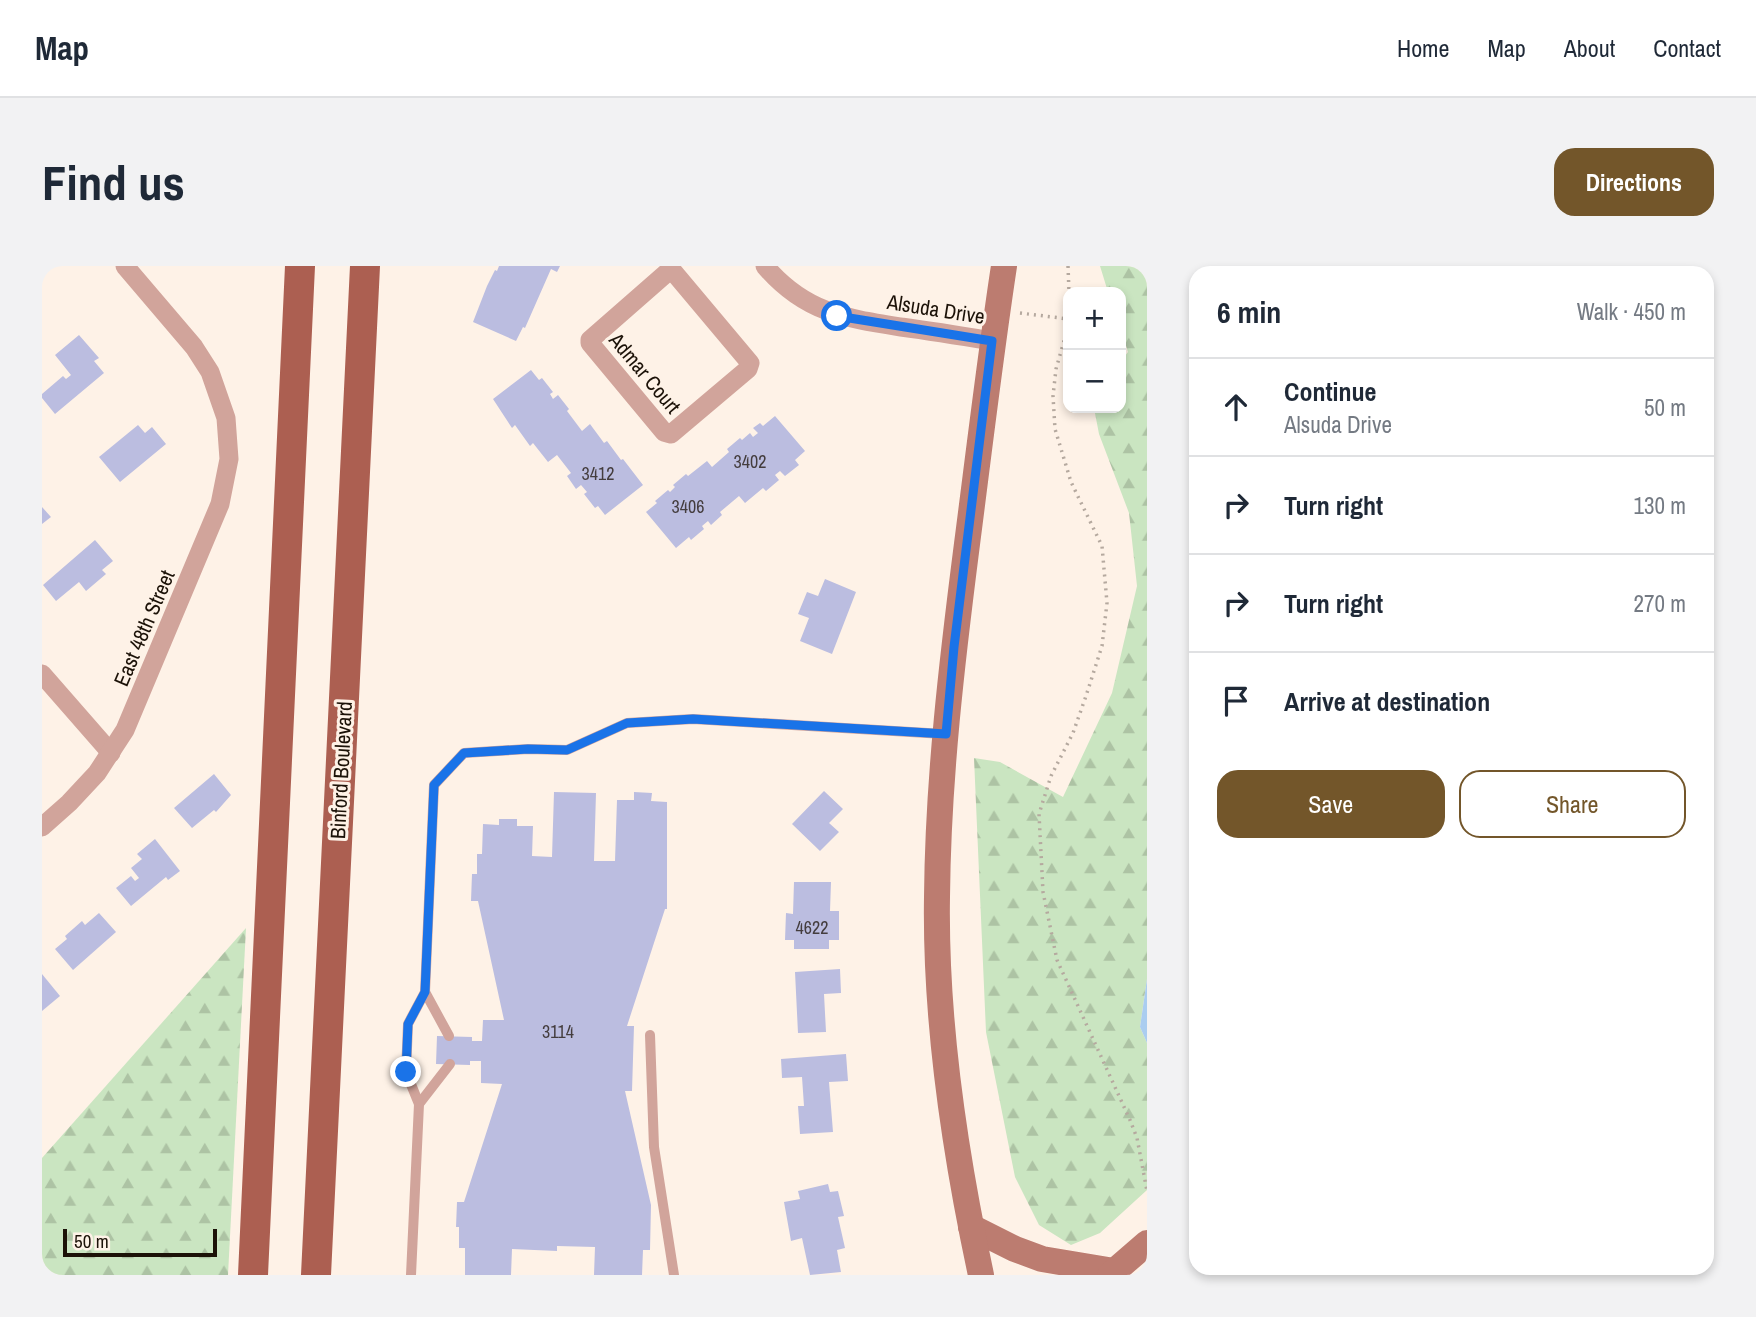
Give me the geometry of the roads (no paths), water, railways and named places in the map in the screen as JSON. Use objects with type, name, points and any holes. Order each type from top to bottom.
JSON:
[{"type":"main road","points":[[253,1275],[300,266]]},
{"type":"main road","name":"Binford Boulevard","points":[[316,1275],[365,266]]},
{"type":"main road","points":[[981,1275],[950,1098],[937,899],[939,824],[954,647],[992,341],[1004,266]]},
{"type":"main road","points":[[971,1227],[1042,1259],[1112,1273],[1143,1246]]},
{"type":"street","name":"East 48th Street","points":[[42,827],[81,792],[111,753],[136,705],[220,504],[229,459],[226,418],[214,380],[200,354],[125,266]]},
{"type":"street","name":"Alsuda Drive","points":[[765,266],[792,293],[837,316],[992,341]]},
{"type":"street","name":"Admar Court","points":[[673,268],[750,363],[748,369],[671,434],[664,432],[590,344],[590,340],[673,268]]},
{"type":"street","points":[[42,674],[111,753]]},
{"type":"lane","points":[[411,1275],[419,1104],[406,1072],[408,1024],[425,992],[434,785],[464,753],[528,749],[567,750],[627,723],[693,719],[946,734]]},
{"type":"lane","points":[[425,992],[449,1036]]},
{"type":"lane","points":[[650,1035],[654,1147],[674,1275]]},
{"type":"lane","points":[[419,1104],[450,1064]]},
{"type":"water","points":[[1147,979],[1147,1043],[1140,1027]]}]
